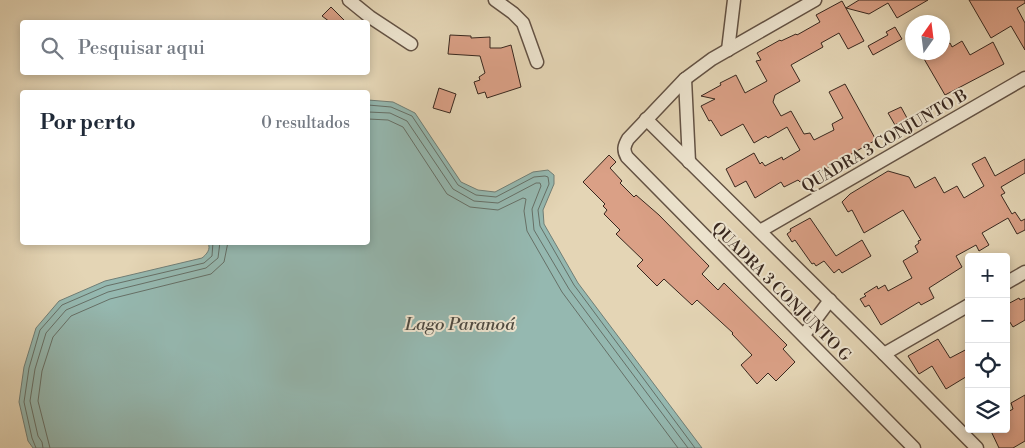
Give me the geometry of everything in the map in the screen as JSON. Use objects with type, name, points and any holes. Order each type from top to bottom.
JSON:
[{"type":"street","points":[[349,0],[370,17],[411,44]]},
{"type":"street","points":[[495,0],[523,23],[537,62]]},
{"type":"street","points":[[728,50],[734,0]]},
{"type":"street","points":[[815,0],[712,59],[685,80],[646,119],[977,448]]},
{"type":"street","name":"QUADRA 3 CONJUNTO B","points":[[760,231],[1025,78]]},
{"type":"street","points":[[685,80],[689,162]]},
{"type":"street","name":"QUADRA 3 CONJUNTO G","points":[[646,119],[628,138],[624,146],[627,157],[914,448]]},
{"type":"street","points":[[1010,281],[1025,272]]},
{"type":"street","points":[[804,336],[830,300]]},
{"type":"street","points":[[884,354],[965,306]]},
{"type":"water","name":"Lago Paranoá","points":[[370,100],[393,102],[415,113],[461,182],[478,190],[495,192],[533,172],[548,170],[554,175],[554,184],[543,210],[544,224],[578,283],[702,448],[33,448],[28,441],[19,402],[24,367],[36,328],[59,301],[105,281],[202,258],[208,245],[370,245]]},
{"type":"building","points":[[859,0],[928,0],[897,18],[888,3],[869,14],[846,8]]},
{"type":"building","points":[[969,0],[1025,0],[1025,3],[1017,8],[1025,23],[1025,50],[1011,26],[991,38]]},
{"type":"building","points":[[842,1],[864,41],[848,49],[839,33],[821,43],[823,47],[791,65],[800,81],[775,95],[773,102],[781,116],[791,111],[804,134],[810,133],[814,140],[834,130],[832,124],[843,118],[829,92],[845,84],[876,140],[800,182],[798,180],[784,187],[781,182],[755,198],[746,181],[735,187],[726,169],[754,153],[760,164],[762,162],[765,166],[782,157],[783,160],[800,150],[787,127],[768,138],[766,136],[754,143],[743,124],[721,136],[711,120],[709,121],[701,106],[715,99],[701,96],[736,75],[745,93],[767,81],[756,61],[761,60],[757,53],[780,40],[797,35],[820,22],[816,15]]},
{"type":"building","points":[[331,7],[344,20],[327,20],[322,16]]},
{"type":"building","points":[[895,27],[902,39],[873,55],[868,46],[888,35],[886,32]]},
{"type":"building","points":[[450,35],[471,36],[471,38],[490,37],[490,48],[501,48],[511,45],[521,87],[487,98],[485,92],[478,94],[474,82],[480,80],[479,77],[485,73],[480,56],[448,54]]},
{"type":"building","points":[[962,41],[970,55],[993,42],[1004,64],[945,95],[925,60],[950,60],[950,43],[952,47]]},
{"type":"building","points":[[439,88],[456,94],[450,113],[433,108]]},
{"type":"building","points":[[901,107],[907,118],[895,125],[888,113]]},
{"type":"building","points":[[609,155],[616,162],[610,168],[622,181],[620,183],[634,197],[636,195],[659,215],[709,266],[702,274],[718,290],[724,283],[787,345],[783,349],[795,362],[776,381],[768,373],[757,384],[741,365],[752,355],[733,333],[697,300],[692,305],[664,279],[657,286],[637,266],[643,260],[616,234],[620,230],[604,214],[607,210],[603,206],[605,204],[583,182]]},
{"type":"building","points":[[985,157],[995,176],[1025,159],[1025,173],[1001,187],[1005,193],[1001,195],[1012,214],[1015,212],[1021,221],[1025,219],[1025,230],[1017,234],[1008,218],[982,233],[989,245],[979,251],[976,245],[956,256],[962,267],[929,288],[934,298],[921,305],[919,302],[881,325],[869,305],[865,307],[860,299],[866,296],[864,294],[877,286],[878,289],[885,285],[888,291],[912,278],[903,261],[918,252],[915,246],[921,240],[903,210],[864,233],[852,210],[848,212],[842,202],[850,194],[888,171],[909,177],[915,188],[935,177],[944,193],[957,186],[964,198],[984,186],[972,164]]},
{"type":"building","points":[[810,218],[836,256],[862,240],[871,256],[842,273],[839,269],[834,273],[824,261],[816,266],[814,263],[812,264],[795,240],[792,242],[787,234],[791,231],[790,229]]},
{"type":"building","points":[[1019,298],[1020,300],[1025,298],[1025,320],[1013,327],[1010,322],[1010,303]]},
{"type":"building","points":[[938,339],[950,358],[965,350],[965,377],[946,389],[932,366],[919,374],[908,356]]},
{"type":"building","points":[[1025,395],[1025,441],[1013,448],[999,448],[992,433],[1010,433],[1010,411],[1013,409],[1011,403]]}]
